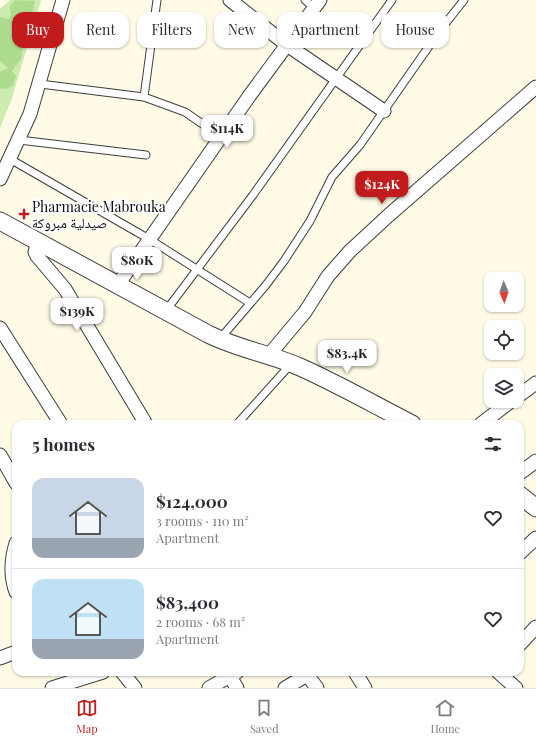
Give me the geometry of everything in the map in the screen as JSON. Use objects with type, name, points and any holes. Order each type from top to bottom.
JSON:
[{"type":"street","points":[[0,179],[19,140],[40,84],[63,0]]},
{"type":"street","points":[[230,0],[277,37]]},
{"type":"street","points":[[307,12],[313,3]]},
{"type":"street","points":[[117,286],[220,136],[285,48]]},
{"type":"street","points":[[291,48],[384,111]]},
{"type":"street","points":[[269,355],[305,312],[328,276],[350,251],[389,215],[534,92]]},
{"type":"street","points":[[0,221],[117,286],[219,340],[269,355],[291,364],[404,420]]},
{"type":"street","points":[[38,242],[35,252],[37,256],[65,289],[144,420]]},
{"type":"street","points":[[0,328],[58,420]]},
{"type":"street","points":[[524,392],[536,383]]},
{"type":"street","points":[[485,420],[502,408]]},
{"type":"street","points":[[0,456],[12,476]]},
{"type":"street","points":[[524,470],[536,461]]},
{"type":"street","points":[[524,498],[536,508]]},
{"type":"street","points":[[524,549],[536,538]]},
{"type":"street","points":[[12,557],[12,577]]},
{"type":"street","points":[[524,640],[536,627]]},
{"type":"street","points":[[0,658],[12,654]]},
{"type":"street","points":[[52,688],[90,676]]},
{"type":"street","points":[[125,676],[134,688]]},
{"type":"street","points":[[209,688],[227,676]]},
{"type":"street","points":[[232,676],[237,688]]},
{"type":"street","points":[[285,688],[302,676]]},
{"type":"street","points":[[308,676],[317,688]]},
{"type":"street","points":[[358,676],[365,688]]},
{"type":"street","points":[[502,676],[516,688]]},
{"type":"lane","points":[[144,97],[157,0]]},
{"type":"lane","points":[[165,312],[262,183],[335,78],[392,0]]},
{"type":"lane","points":[[219,340],[266,285],[302,233],[332,177],[360,145],[441,29],[464,0]]},
{"type":"lane","points":[[40,84],[144,97],[185,112],[220,136]]},
{"type":"lane","points":[[19,140],[146,155]]},
{"type":"lane","points":[[10,159],[150,238],[250,303]]},
{"type":"lane","points":[[241,420],[291,364]]},
{"type":"green space","points":[[10,0],[41,0],[37,12],[12,12],[12,48],[27,48],[12,98],[0,128],[0,9]]},
{"type":"green space","points":[[15,0],[35,1],[32,12],[12,12],[12,48],[23,48],[21,59],[12,71],[16,76],[13,86],[6,89],[0,88],[0,72],[8,68],[0,61],[0,17],[9,19],[11,15],[10,6]]},
{"type":"place","name":"Pharmacie Mabrouka صيدلية مبروكة","points":[[24,214]]}]
